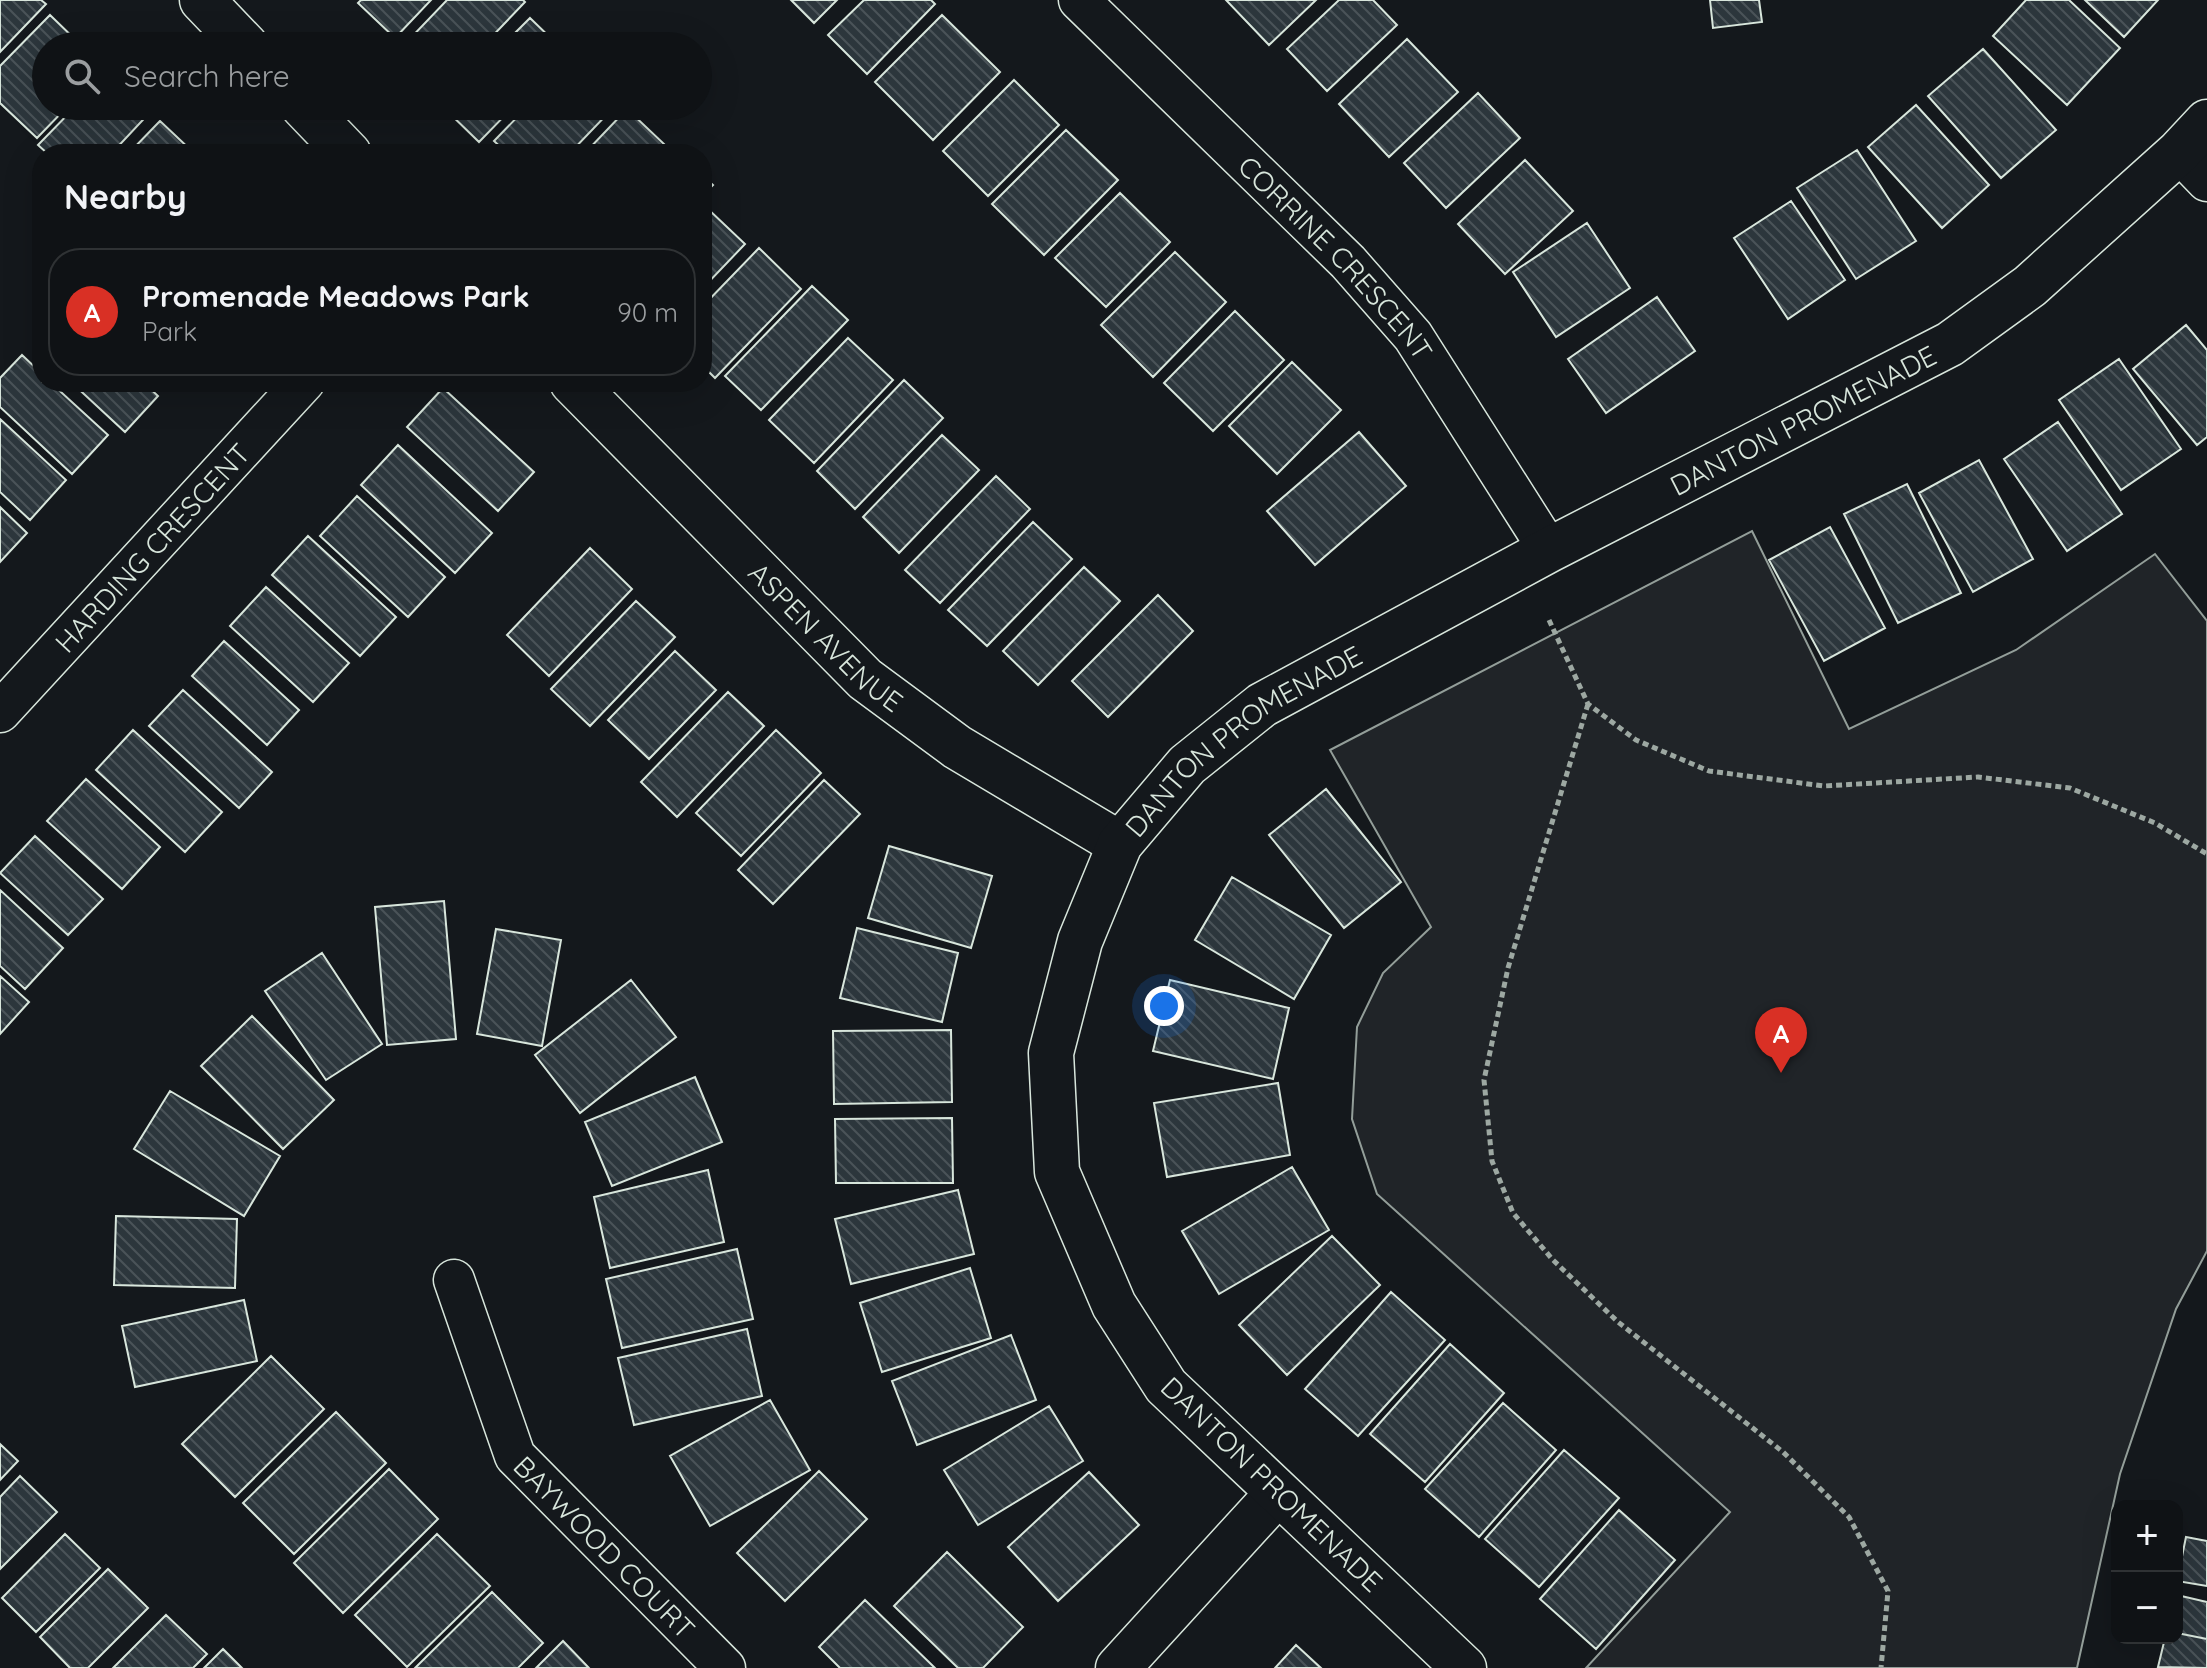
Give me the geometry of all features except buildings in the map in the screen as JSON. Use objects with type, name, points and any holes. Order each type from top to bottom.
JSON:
[{"type":"street","points":[[202,0],[233,32]]},
{"type":"street","name":"CORRINE CRESCENT","points":[[1079,0],[1348,262],[1413,336],[1549,550]]},
{"type":"street","points":[[316,120],[339,144]]},
{"type":"street","name":"DANTON PROMENADE","points":[[1464,1668],[1166,1386],[1114,1305],[1057,1172],[1051,1053],[1080,941],[1120,844],[1187,765],[1262,705],[1549,550],[1950,344],[2030,286],[2198,152]]},
{"type":"street","name":"HARDING CRESCENT","points":[[0,712],[295,392]]},
{"type":"street","name":"ASPEN AVENUE","points":[[582,392],[865,679],[957,747],[1120,844]]},
{"type":"street","name":"BAYWOOD COURT","points":[[454,1280],[515,1456],[725,1668]]},
{"type":"street","points":[[1118,1668],[1277,1494]]},
{"type":"path","points":[[1549,620],[1588,704],[1636,740],[1709,771],[1824,786],[1978,777],[2070,788],[2155,823],[2207,854]]},
{"type":"path","points":[[1588,704],[1508,968],[1484,1080],[1492,1161],[1513,1213],[1553,1260],[1618,1322],[1783,1452],[1849,1517],[1888,1591],[1881,1668]]},
{"type":"shaded area","points":[[1752,531],[1849,729],[2016,650],[2155,554],[2207,621],[2207,1251],[2176,1309],[2120,1474],[2114,1500],[2111,1500],[2111,1515],[2077,1668],[1586,1668],[1730,1512],[1377,1194],[1352,1119],[1357,1027],[1383,973],[1431,927],[1330,750]]},
{"type":"place","name":"Promenade Meadows Park","points":[[1781,1073]]}]
